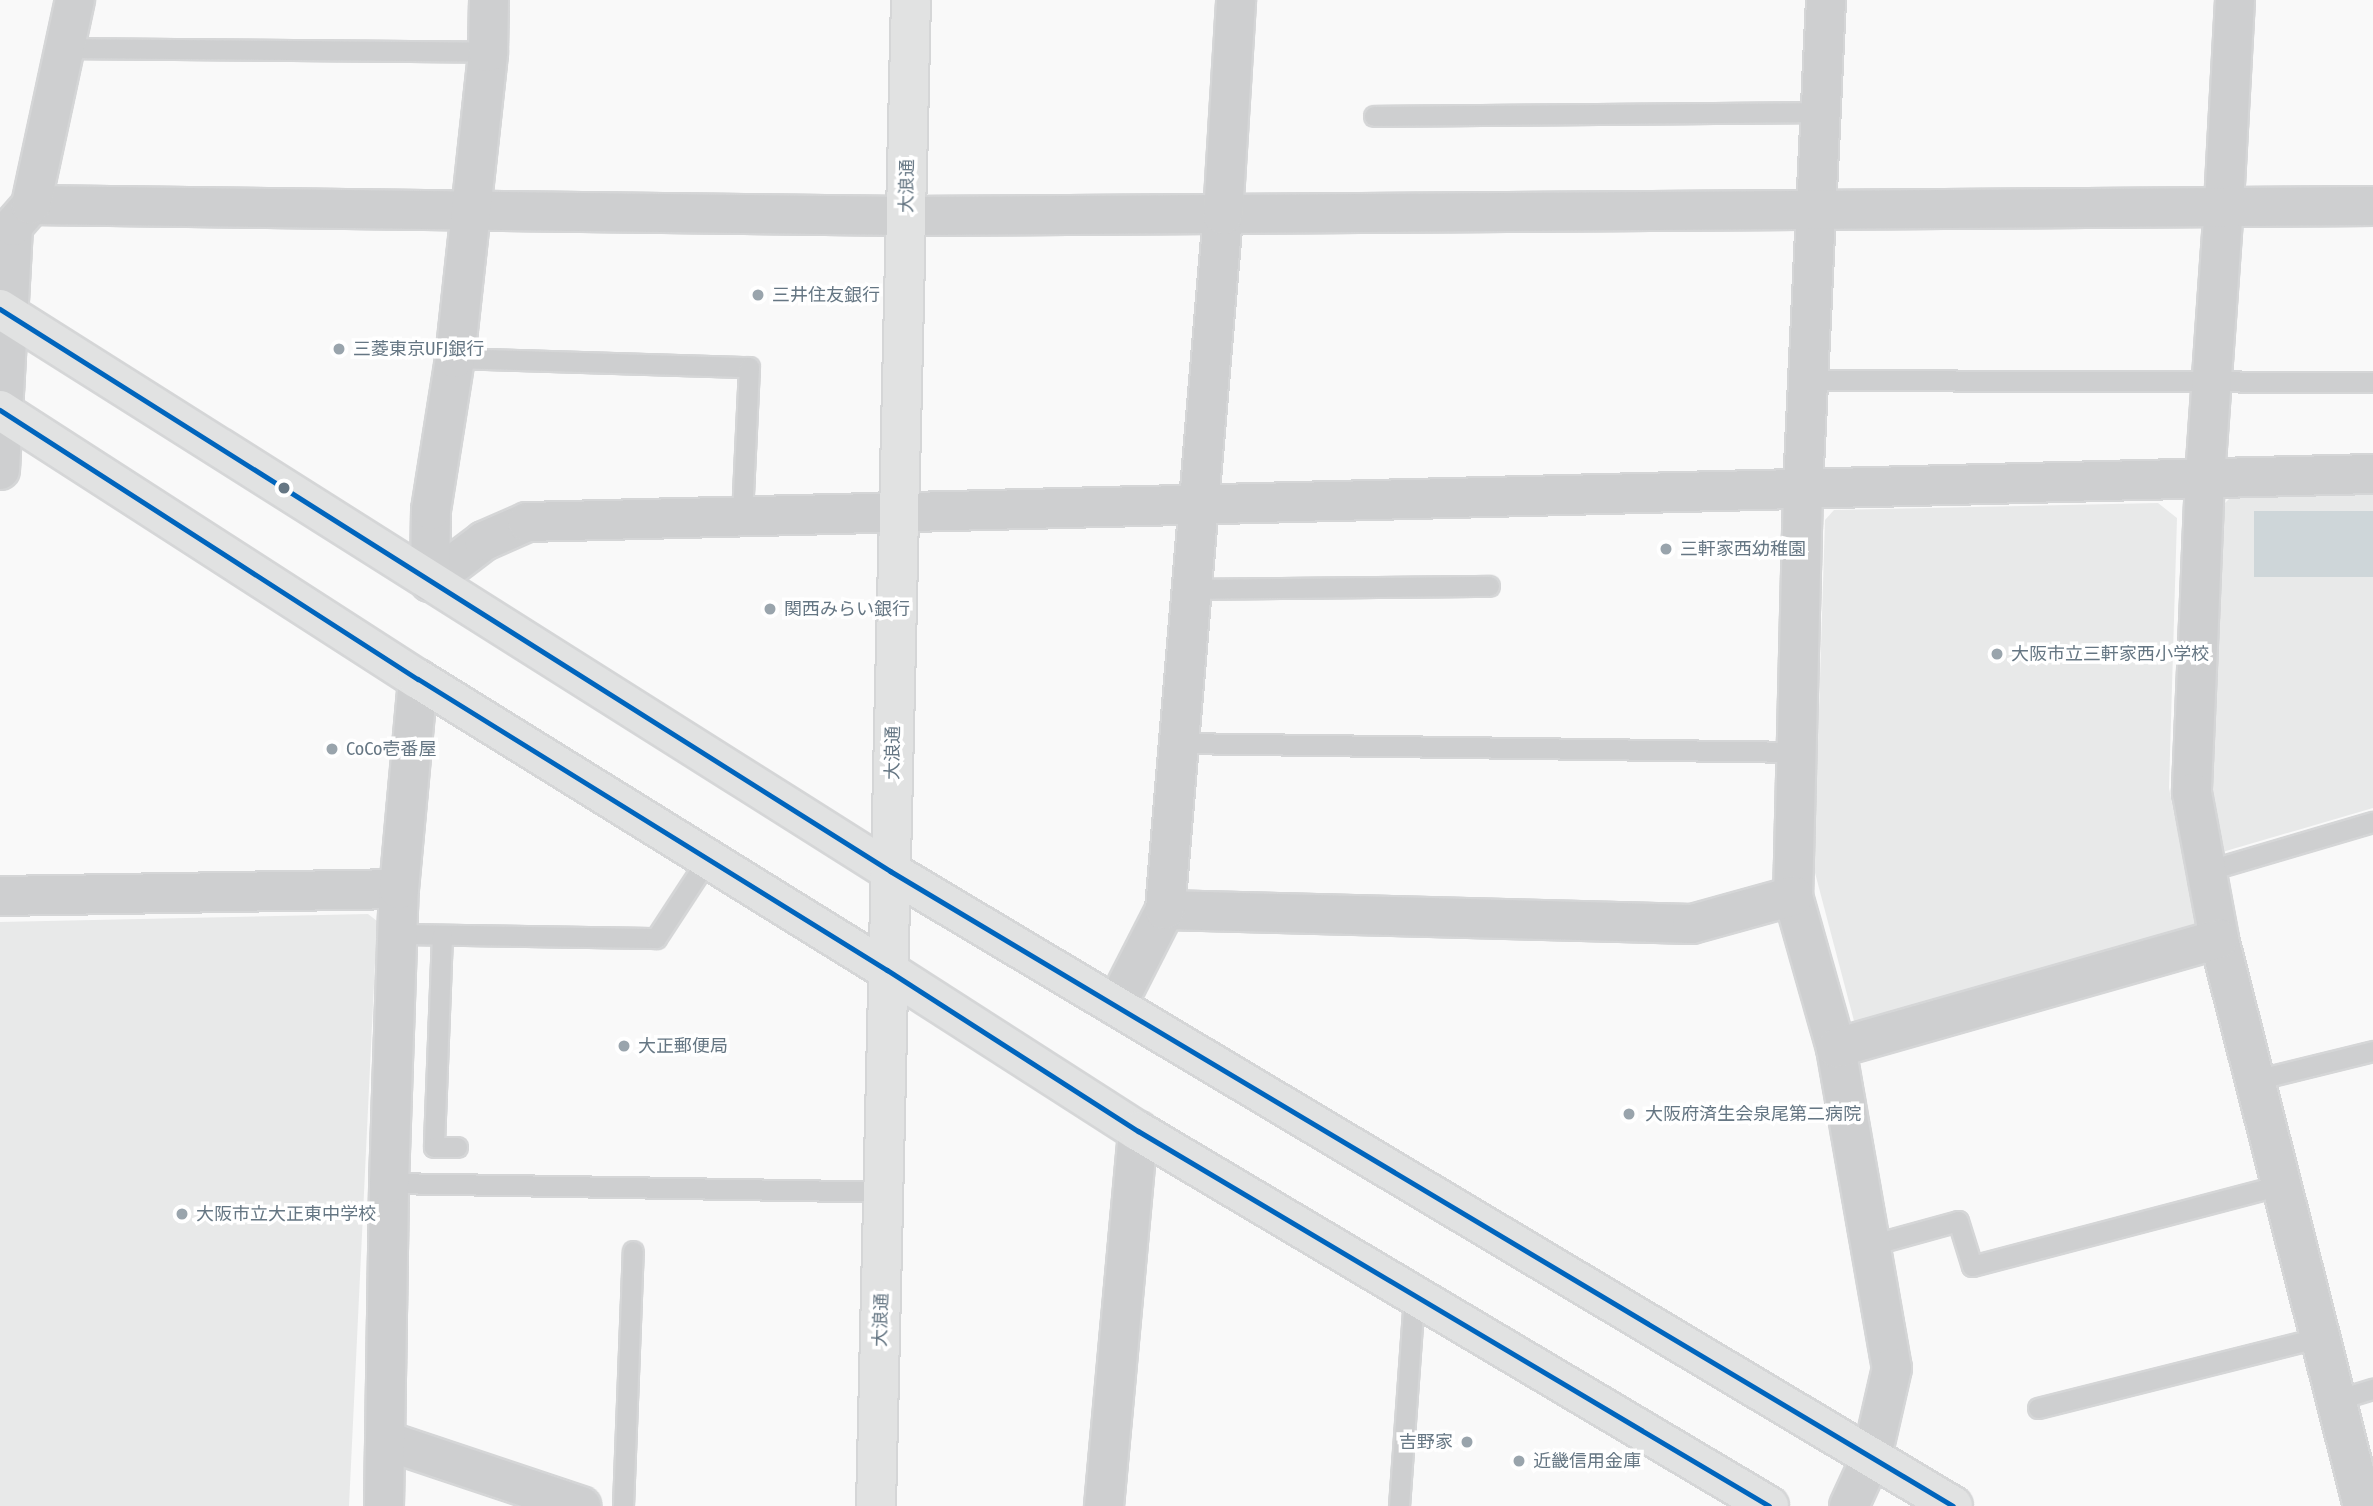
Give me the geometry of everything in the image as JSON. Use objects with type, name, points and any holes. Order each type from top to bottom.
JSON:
[{"type":"main road","name":"大浪通","points":[[876,1506],[911,0]]},
{"type":"main road","points":[[4,312],[890,872],[1872,1455],[1953,1506]]},
{"type":"main road","points":[[1,411],[418,679],[887,970],[1139,1131],[1769,1506]]},
{"type":"street","points":[[0,470],[4,312],[13,226],[31,205],[67,48],[75,0]]},
{"type":"street","points":[[430,582],[431,510],[455,358],[488,51],[489,0]]},
{"type":"street","points":[[1116,1006],[1165,910],[1223,215],[1237,0]]},
{"type":"street","points":[[1826,0],[1803,490],[1793,896],[1836,1048],[1892,1368],[1872,1455],[1849,1506]]},
{"type":"street","points":[[2235,0],[2205,478],[2192,793],[2219,939],[2363,1506]]},
{"type":"street","points":[[31,205],[906,216],[2373,206]]},
{"type":"street","points":[[430,582],[484,541],[527,522],[2373,474]]},
{"type":"street","points":[[384,1506],[389,1183],[397,934],[418,679]]},
{"type":"street","points":[[0,896],[399,889]]},
{"type":"street","points":[[1165,910],[1692,924],[1793,896]]},
{"type":"street","points":[[1836,1048],[2219,939]]},
{"type":"street","points":[[1104,1506],[1139,1131]]},
{"type":"street","points":[[387,1441],[577,1505]]},
{"type":"lane","points":[[67,48],[488,51]]},
{"type":"lane","points":[[1374,116],[1821,112]]},
{"type":"lane","points":[[455,358],[748,367],[742,515]]},
{"type":"lane","points":[[1809,380],[2373,382]]},
{"type":"lane","points":[[1193,589],[1489,586]]},
{"type":"lane","points":[[1179,743],[1797,751]]},
{"type":"lane","points":[[2206,871],[2373,822]]},
{"type":"lane","points":[[397,934],[656,938],[707,860]]},
{"type":"lane","points":[[442,935],[434,1147],[457,1147]]},
{"type":"lane","points":[[2255,1080],[2373,1051]]},
{"type":"lane","points":[[389,1183],[884,1192]]},
{"type":"lane","points":[[1871,1245],[1958,1221],[1972,1266],[2281,1185]]},
{"type":"lane","points":[[623,1506],[633,1251]]},
{"type":"lane","points":[[1399,1506],[1414,1297]]},
{"type":"lane","points":[[2038,1408],[2320,1338]]},
{"type":"lane","points":[[2336,1400],[2373,1389]]},
{"type":"shaded area","name":"大阪市立三軒家西小学校","points":[[2373,490],[2373,808],[2219,853],[2211,799],[2223,505],[2234,494]]},
{"type":"shaded area","name":"大阪市立三軒家西小学校","points":[[2158,503],[2177,518],[2169,788],[2196,924],[2188,932],[1863,1026],[1854,1021],[1814,869],[1825,520],[1834,510]]},
{"type":"shaded area","points":[[2254,511],[2373,511],[2373,577],[2254,577]]},
{"type":"shaded area","name":"大阪市立大正東中学校","points":[[368,914],[377,921],[349,1506],[0,1506],[0,922]]},
{"type":"transit line","points":[[0,309],[890,871],[1953,1506]]},
{"type":"transit line","points":[[0,410],[418,679],[887,970],[1138,1131],[1769,1506]]},
{"type":"place","name":"三井住友銀行","points":[[758,295]]},
{"type":"place","name":"三菱東京UFJ銀行","points":[[339,349]]},
{"type":"place","name":"三軒家西幼稚園","points":[[1666,549]]},
{"type":"place","name":"関西みらい銀行","points":[[770,609]]},
{"type":"place","name":"大阪市立三軒家西小学校","points":[[1997,654]]},
{"type":"place","name":"CoCo壱番屋","points":[[332,749]]},
{"type":"place","name":"大正郵便局","points":[[624,1046]]},
{"type":"place","name":"大阪府済生会泉尾第二病院","points":[[1629,1114]]},
{"type":"place","name":"大阪市立大正東中学校","points":[[182,1214]]},
{"type":"place","name":"吉野家","points":[[1467,1442]]},
{"type":"place","name":"近畿信用金庫","points":[[1519,1461]]}]
